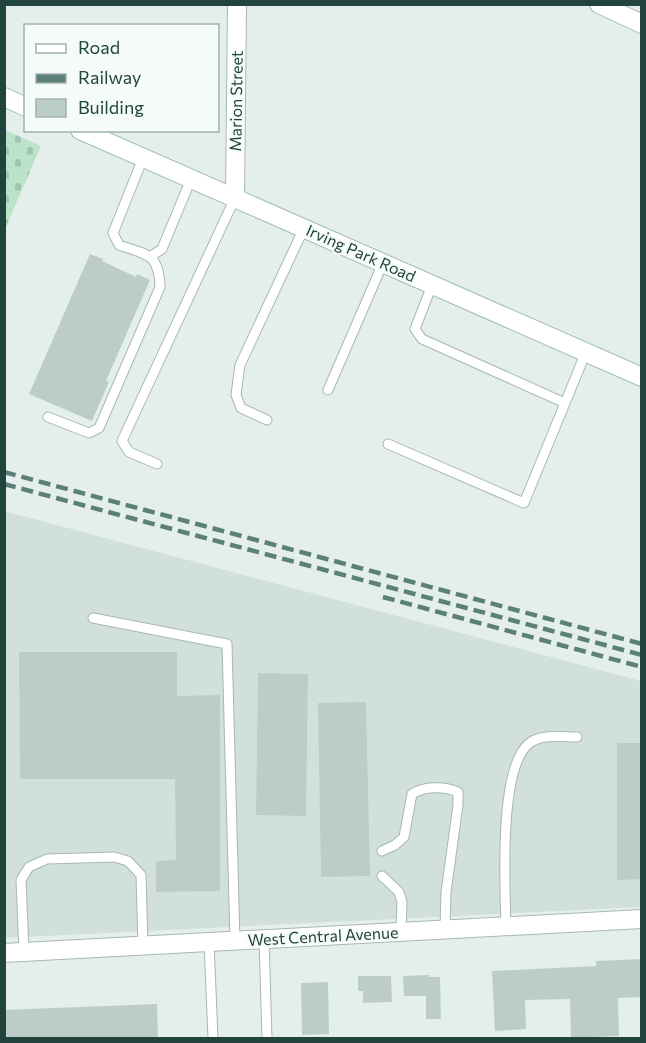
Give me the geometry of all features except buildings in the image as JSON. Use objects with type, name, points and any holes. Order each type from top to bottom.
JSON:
[{"type":"street","name":"Marion Street","points":[[235,198],[237,4]]},
{"type":"street","points":[[600,4],[642,24]]},
{"type":"street","points":[[4,97],[24,105]]},
{"type":"street","name":"Irving Park Road","points":[[84,132],[642,376]]},
{"type":"street","name":"West Central Avenue","points":[[4,953],[642,919]]},
{"type":"lane","points":[[48,417],[89,433],[99,428],[160,287],[159,270],[151,256],[119,244],[113,233],[143,158]]},
{"type":"lane","points":[[151,256],[162,249],[191,179]]},
{"type":"lane","points":[[157,464],[129,452],[122,441],[235,198]]},
{"type":"lane","points":[[267,420],[241,408],[236,395],[240,365],[304,228]]},
{"type":"lane","points":[[328,390],[383,263]]},
{"type":"lane","points":[[432,285],[415,328],[422,339],[565,403]]},
{"type":"lane","points":[[388,444],[524,503],[586,352]]},
{"type":"lane","points":[[93,618],[227,644],[235,940]]},
{"type":"lane","points":[[506,926],[507,801],[512,774],[520,753],[532,741],[553,737],[577,737]]},
{"type":"lane","points":[[382,851],[395,845],[404,837],[412,794],[419,789],[439,788],[449,788],[458,792],[446,892],[445,929]]},
{"type":"lane","points":[[24,952],[21,880],[29,867],[47,859],[114,857],[128,861],[141,875],[143,945]]},
{"type":"lane","points":[[382,876],[399,892],[402,903],[401,932]]},
{"type":"lane","points":[[264,939],[267,1038]]},
{"type":"lane","points":[[209,942],[213,1038]]},
{"type":"shaded area","points":[[4,511],[641,681],[641,907],[5,938]]},
{"type":"green space","points":[[5,130],[41,146],[5,229]]},
{"type":"railway","points":[[4,472],[642,644]]},
{"type":"railway","points":[[4,484],[642,655]]},
{"type":"railway","points":[[383,597],[642,667]]}]
